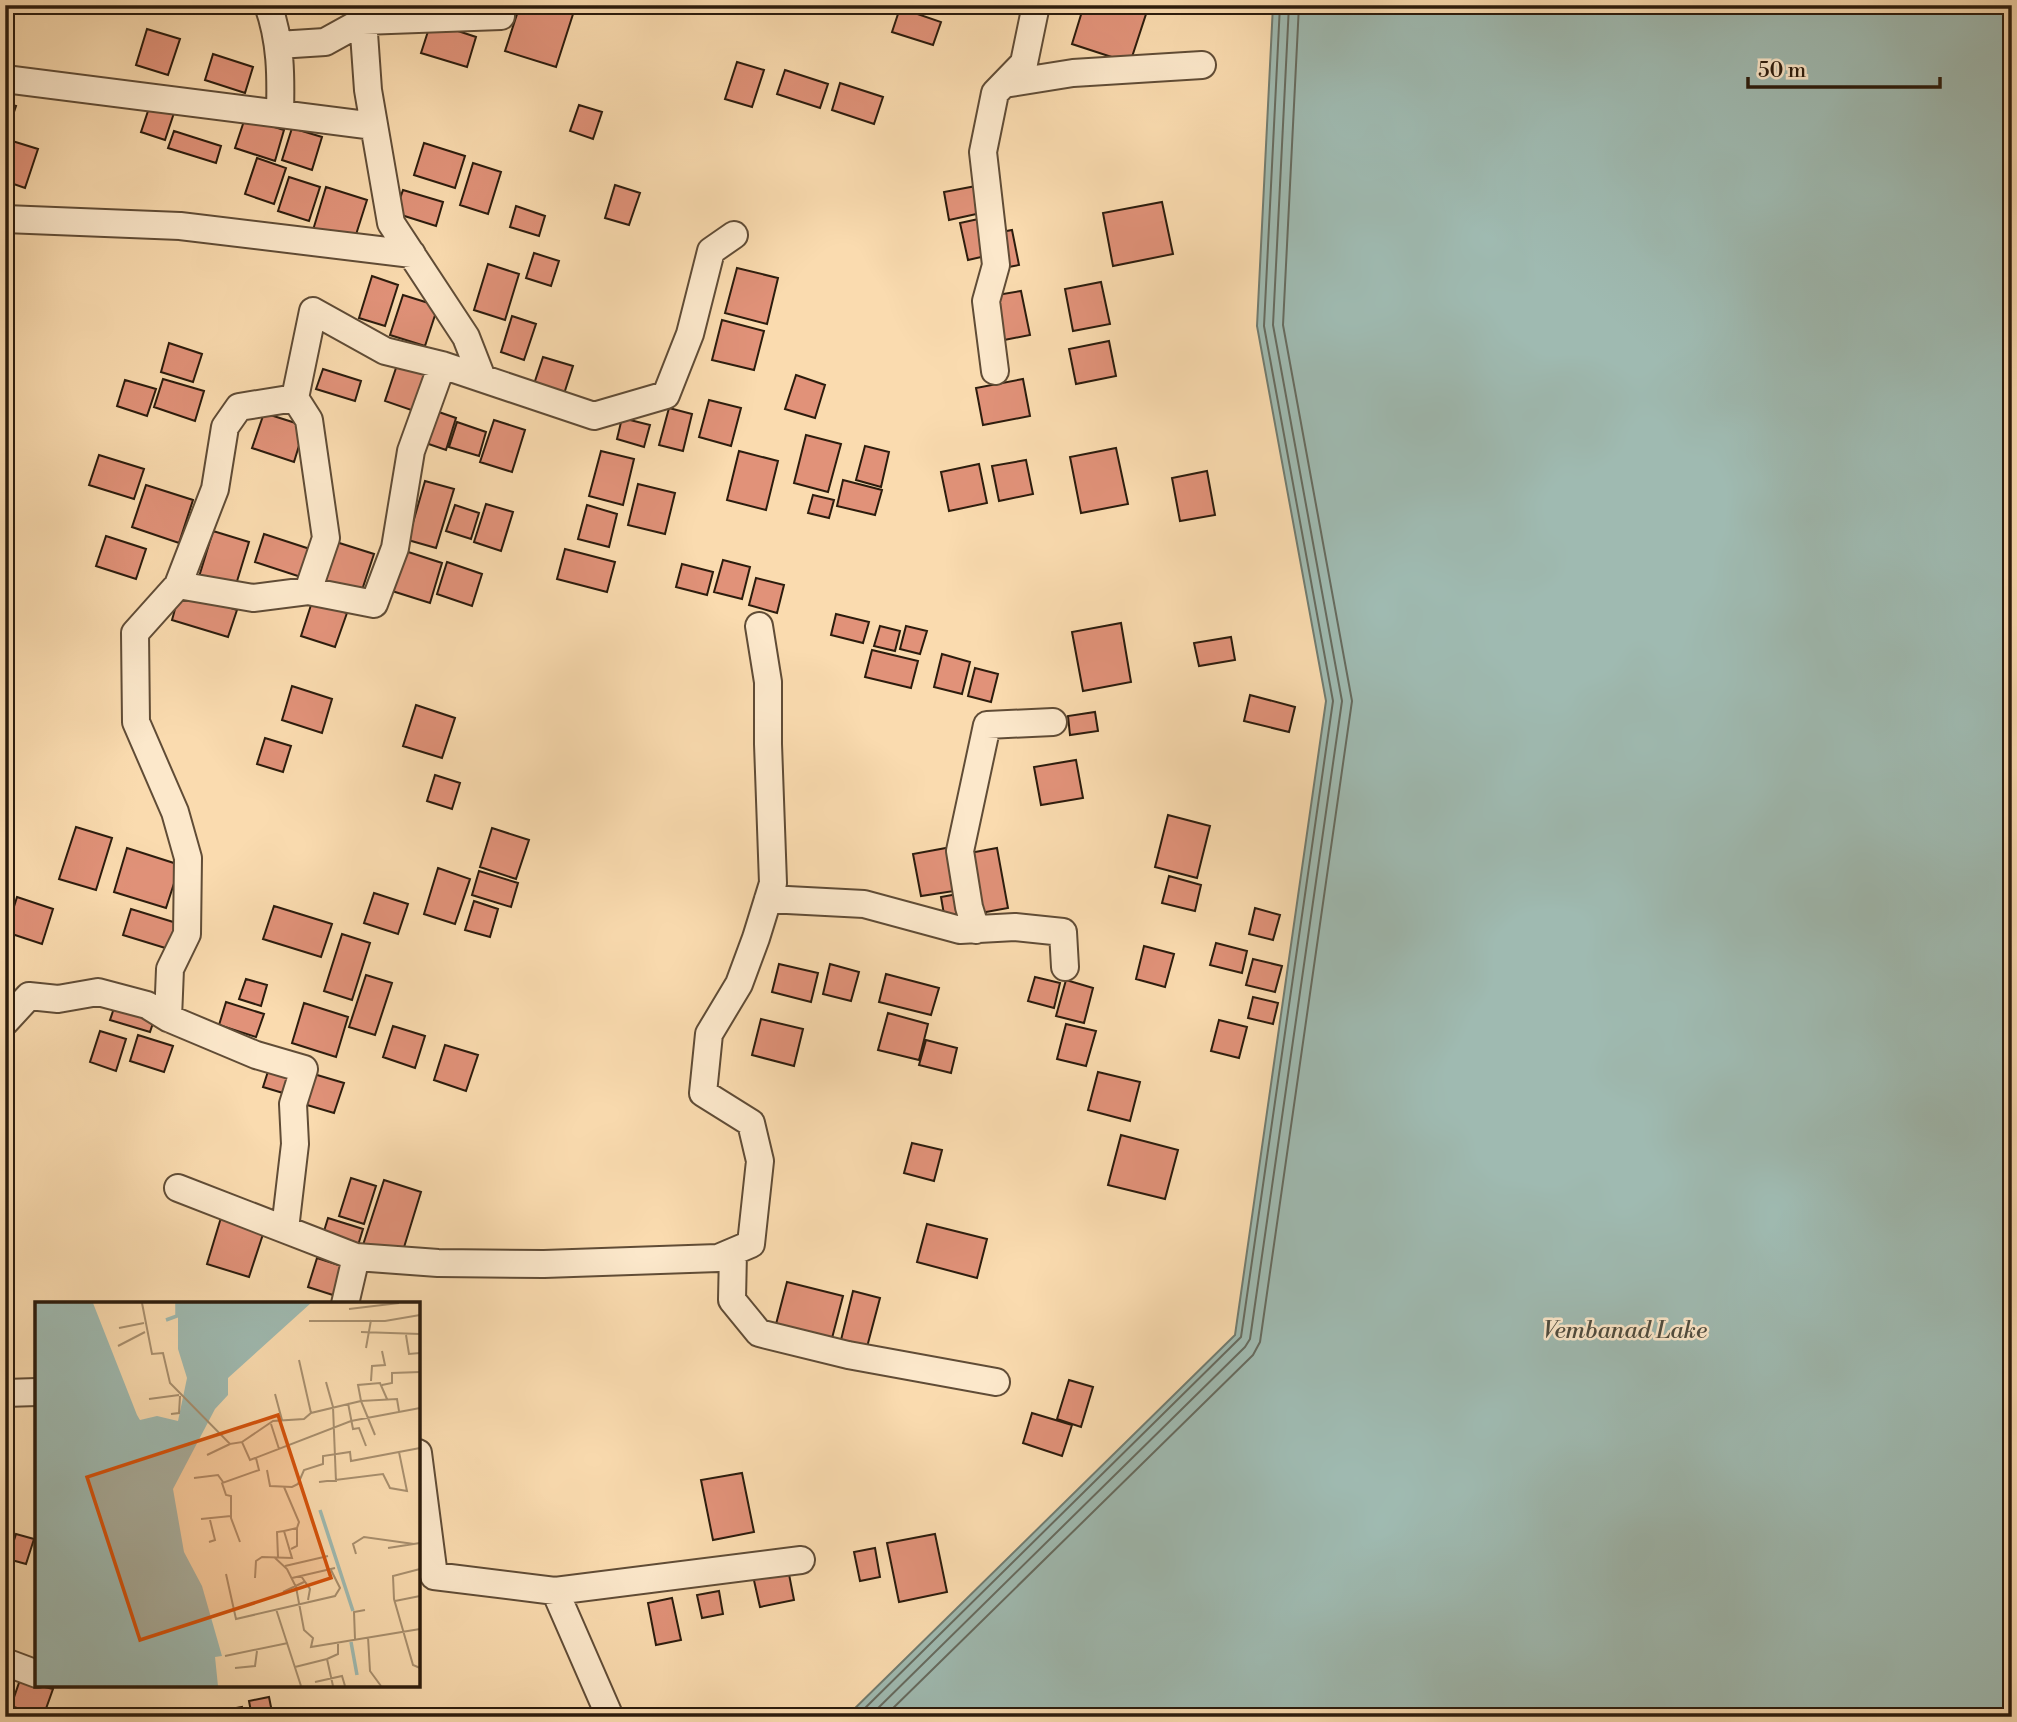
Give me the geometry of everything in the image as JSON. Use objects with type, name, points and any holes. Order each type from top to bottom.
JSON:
[{"type":"street","points":[[268,5],[281,58],[280,114]]},
{"type":"street","points":[[995,371],[985,301],[996,265],[983,152],[995,93],[1024,63],[1036,5]]},
{"type":"street","points":[[278,45],[325,42],[363,13],[501,16]]},
{"type":"street","points":[[363,13],[368,90],[391,223],[466,337],[482,378]]},
{"type":"street","points":[[1004,83],[1073,73],[1202,65]]},
{"type":"street","points":[[5,79],[374,126]]},
{"type":"street","points":[[5,219],[180,226],[412,254]]},
{"type":"street","points":[[308,591],[326,538],[309,420],[295,398],[313,311],[385,351],[442,365],[594,416],[666,395],[690,334],[710,251],[734,235]]},
{"type":"street","points":[[178,585],[253,598],[308,591],[374,604],[395,548],[411,451],[442,365]]},
{"type":"street","points":[[168,1018],[170,969],[187,934],[188,858],[175,812],[136,722],[135,633],[178,585],[215,489],[225,427],[231,416],[239,407],[295,398]]},
{"type":"street","points":[[178,1188],[356,1257],[438,1263],[544,1264],[718,1258],[751,1244],[760,1161],[751,1123],[703,1093],[709,1034],[739,984],[773,883],[768,682],[759,626]]},
{"type":"street","points":[[976,930],[969,907],[960,851],[987,725],[1053,722]]},
{"type":"street","points":[[768,899],[863,904],[960,930],[1015,927],[1063,932],[1065,967]]},
{"type":"street","points":[[5,1022],[29,996],[58,999],[98,992],[147,1005],[168,1018],[256,1055],[304,1069],[293,1104],[295,1144],[285,1229]]},
{"type":"street","points":[[733,1252],[733,1300],[759,1332],[848,1355],[996,1382]]},
{"type":"street","points":[[345,1302],[356,1257]]},
{"type":"street","points":[[5,1393],[35,1392]]},
{"type":"street","points":[[420,1484],[426,1576],[555,1591],[801,1560]]},
{"type":"street","points":[[555,1591],[610,1717]]},
{"type":"street","points":[[5,1662],[35,1673]]},
{"type":"water","name":"Vembanad Lake","points":[[1273,5],[2012,5],[2012,1717],[846,1717],[1235,1335],[1326,701],[1257,326]]},
{"type":"building","points":[[520,5],[566,5],[575,8],[556,67],[505,51]]},
{"type":"building","points":[[1084,5],[1130,5],[1147,11],[1130,63],[1072,44]]},
{"type":"building","points":[[900,8],[941,22],[933,45],[892,32]]},
{"type":"building","points":[[431,22],[476,37],[467,67],[421,53]]},
{"type":"building","points":[[147,29],[180,39],[168,75],[136,65]]},
{"type":"building","points":[[213,54],[253,67],[245,93],[205,80]]},
{"type":"building","points":[[737,62],[764,70],[752,107],[725,99]]},
{"type":"building","points":[[785,70],[828,84],[820,108],[777,94]]},
{"type":"building","points":[[840,83],[883,97],[874,124],[832,110]]},
{"type":"building","points":[[151,102],[175,110],[165,140],[141,132]]},
{"type":"building","points":[[5,103],[16,106],[6,136],[5,135]]},
{"type":"building","points":[[579,105],[602,112],[593,139],[570,131]]},
{"type":"building","points":[[245,118],[284,130],[275,161],[235,148]]},
{"type":"building","points":[[292,128],[322,137],[312,170],[282,160]]},
{"type":"building","points":[[174,131],[221,146],[216,163],[168,148]]},
{"type":"building","points":[[9,140],[38,149],[25,188],[5,181],[5,152]]},
{"type":"building","points":[[424,143],[465,156],[455,188],[414,175]]},
{"type":"building","points":[[257,158],[286,168],[274,204],[245,194]]},
{"type":"building","points":[[473,163],[501,172],[488,214],[460,205]]},
{"type":"building","points":[[289,177],[320,187],[309,221],[278,211]]},
{"type":"building","points":[[615,185],[640,193],[629,225],[605,218]]},
{"type":"building","points":[[976,186],[981,213],[949,220],[944,192]]},
{"type":"building","points":[[326,187],[367,200],[353,244],[313,230]]},
{"type":"building","points":[[403,190],[443,202],[436,226],[395,213]]},
{"type":"building","points":[[1162,202],[1173,254],[1113,266],[1103,213]]},
{"type":"building","points":[[516,206],[545,216],[539,236],[510,227]]},
{"type":"building","points":[[983,218],[990,255],[968,260],[960,223]]},
{"type":"building","points":[[1012,230],[1019,265],[1003,268],[996,233]]},
{"type":"building","points":[[534,253],[559,261],[551,286],[526,278]]},
{"type":"building","points":[[488,264],[519,274],[505,320],[474,310]]},
{"type":"building","points":[[737,268],[778,278],[767,324],[725,313]]},
{"type":"building","points":[[372,276],[398,285],[385,326],[359,318]]},
{"type":"building","points":[[1101,282],[1110,324],[1073,331],[1065,289]]},
{"type":"building","points":[[1021,291],[1030,335],[999,341],[991,296]]},
{"type":"building","points":[[403,295],[438,306],[425,346],[390,335]]},
{"type":"building","points":[[512,316],[536,324],[524,360],[501,352]]},
{"type":"building","points":[[722,320],[764,331],[754,370],[712,360]]},
{"type":"building","points":[[1109,341],[1116,376],[1076,384],[1069,349]]},
{"type":"building","points":[[169,343],[202,354],[193,382],[161,372]]},
{"type":"building","points":[[543,357],[573,366],[562,400],[532,390]]},
{"type":"building","points":[[397,365],[432,376],[420,413],[385,401]]},
{"type":"building","points":[[323,369],[361,381],[355,401],[316,389]]},
{"type":"building","points":[[796,375],[825,385],[815,418],[785,409]]},
{"type":"building","points":[[163,379],[204,391],[195,421],[154,407]]},
{"type":"building","points":[[1023,379],[1030,416],[983,425],[976,388]]},
{"type":"building","points":[[125,380],[156,389],[147,416],[117,406]]},
{"type":"building","points":[[709,400],[741,408],[731,446],[699,437]]},
{"type":"building","points":[[669,408],[692,414],[683,451],[659,445]]},
{"type":"building","points":[[430,409],[456,418],[446,450],[420,441]]},
{"type":"building","points":[[264,413],[305,426],[294,462],[252,448]]},
{"type":"building","points":[[622,418],[650,425],[644,447],[617,439]]},
{"type":"building","points":[[494,420],[525,430],[512,472],[480,462]]},
{"type":"building","points":[[457,422],[486,432],[479,456],[449,447]]},
{"type":"building","points":[[806,435],[841,444],[828,492],[794,483]]},
{"type":"building","points":[[865,446],[889,452],[881,487],[856,480]]},
{"type":"building","points":[[1116,448],[1128,504],[1081,513],[1070,457]]},
{"type":"building","points":[[601,451],[634,459],[623,505],[589,496]]},
{"type":"building","points":[[739,451],[778,461],[766,510],[727,500]]},
{"type":"building","points":[[99,455],[144,469],[134,499],[89,485]]},
{"type":"building","points":[[1026,460],[1033,494],[999,501],[992,466]]},
{"type":"building","points":[[979,464],[987,503],[949,511],[941,472]]},
{"type":"building","points":[[1207,471],[1215,515],[1180,521],[1172,478]]},
{"type":"building","points":[[843,480],[882,490],[875,515],[837,506]]},
{"type":"building","points":[[425,481],[454,489],[436,548],[408,540]]},
{"type":"building","points":[[638,484],[675,493],[665,534],[628,525]]},
{"type":"building","points":[[146,485],[193,500],[179,543],[132,527]]},
{"type":"building","points":[[813,495],[834,500],[829,518],[808,513]]},
{"type":"building","points":[[486,504],[513,512],[501,551],[474,542]]},
{"type":"building","points":[[455,505],[479,513],[471,539],[446,531]]},
{"type":"building","points":[[587,505],[617,514],[609,547],[578,539]]},
{"type":"building","points":[[213,531],[249,542],[234,591],[198,580]]},
{"type":"building","points":[[264,534],[316,551],[307,579],[255,562]]},
{"type":"building","points":[[106,536],[146,549],[136,579],[96,566]]},
{"type":"building","points":[[333,541],[374,554],[361,593],[321,580]]},
{"type":"building","points":[[565,549],[615,562],[607,592],[557,579]]},
{"type":"building","points":[[402,550],[442,563],[430,603],[389,590]]},
{"type":"building","points":[[723,560],[750,567],[742,599],[714,592]]},
{"type":"building","points":[[447,562],[482,574],[472,606],[437,594]]},
{"type":"building","points":[[682,564],[713,572],[707,595],[676,587]]},
{"type":"building","points":[[756,578],[784,585],[777,613],[749,605]]},
{"type":"building","points":[[180,591],[237,610],[228,637],[172,620]]},
{"type":"building","points":[[312,602],[347,613],[335,647],[301,636]]},
{"type":"building","points":[[836,614],[869,622],[863,643],[831,635]]},
{"type":"building","points":[[1121,623],[1131,682],[1083,691],[1072,632]]},
{"type":"building","points":[[880,626],[900,631],[895,651],[874,646]]},
{"type":"building","points":[[906,626],[927,631],[920,654],[900,649]]},
{"type":"building","points":[[1231,637],[1235,660],[1199,666],[1194,643]]},
{"type":"building","points":[[872,650],[918,661],[911,688],[865,677]]},
{"type":"building","points":[[942,654],[970,662],[962,694],[934,687]]},
{"type":"building","points":[[975,668],[998,674],[991,702],[968,696]]},
{"type":"building","points":[[292,686],[332,699],[322,733],[282,720]]},
{"type":"building","points":[[1250,695],[1295,707],[1289,732],[1244,721]]},
{"type":"building","points":[[416,705],[455,718],[442,758],[403,746]]},
{"type":"building","points":[[1095,712],[1098,731],[1070,735],[1068,716]]},
{"type":"building","points":[[265,738],[291,746],[283,772],[257,764]]},
{"type":"building","points":[[1076,760],[1083,798],[1041,805],[1034,767]]},
{"type":"building","points":[[435,775],[460,783],[452,809],[427,801]]},
{"type":"building","points":[[1168,815],[1210,826],[1197,878],[1155,867]]},
{"type":"building","points":[[76,827],[112,838],[96,890],[59,879]]},
{"type":"building","points":[[492,828],[529,840],[516,879],[480,867]]},
{"type":"building","points":[[127,848],[180,865],[166,908],[114,892]]},
{"type":"building","points":[[946,848],[954,891],[921,896],[913,854]]},
{"type":"building","points":[[997,848],[1008,908],[975,914],[964,854]]},
{"type":"building","points":[[438,868],[470,879],[455,924],[424,914]]},
{"type":"building","points":[[479,871],[518,883],[511,907],[472,895]]},
{"type":"building","points":[[1169,876],[1201,885],[1195,911],[1162,903]]},
{"type":"building","points":[[374,893],[408,904],[398,934],[364,923]]},
{"type":"building","points":[[963,893],[968,922],[946,926],[941,897]]},
{"type":"building","points":[[17,897],[53,909],[42,944],[6,932]]},
{"type":"building","points":[[474,901],[498,909],[490,937],[465,930]]},
{"type":"building","points":[[274,906],[332,924],[321,957],[263,939]]},
{"type":"building","points":[[1255,908],[1280,915],[1273,940],[1249,934]]},
{"type":"building","points":[[131,909],[183,925],[175,951],[123,935]]},
{"type":"building","points":[[342,934],[370,943],[352,1000],[324,991]]},
{"type":"building","points":[[1216,943],[1247,951],[1242,973],[1210,965]]},
{"type":"building","points":[[1144,946],[1174,954],[1165,987],[1136,979]]},
{"type":"building","points":[[1253,959],[1282,966],[1275,992],[1246,985]]},
{"type":"building","points":[[779,964],[818,973],[811,1002],[772,992]]},
{"type":"building","points":[[830,964],[859,972],[851,1001],[823,994]]},
{"type":"building","points":[[886,974],[939,988],[931,1015],[879,1002]]},
{"type":"building","points":[[366,975],[392,983],[375,1035],[349,1027]]},
{"type":"building","points":[[1035,977],[1060,983],[1054,1008],[1028,1001]]},
{"type":"building","points":[[246,979],[267,985],[261,1006],[239,999]]},
{"type":"building","points":[[1066,980],[1093,988],[1084,1023],[1056,1016]]},
{"type":"building","points":[[1253,997],[1278,1003],[1273,1024],[1248,1018]]},
{"type":"building","points":[[116,1002],[156,1014],[150,1032],[110,1020]]},
{"type":"building","points":[[226,1002],[264,1014],[256,1037],[219,1025]]},
{"type":"building","points":[[304,1003],[348,1017],[336,1057],[292,1043]]},
{"type":"building","points":[[888,1013],[928,1024],[919,1060],[878,1050]]},
{"type":"building","points":[[761,1019],[803,1029],[794,1066],[752,1055]]},
{"type":"building","points":[[1219,1020],[1247,1027],[1239,1058],[1211,1051]]},
{"type":"building","points":[[1066,1024],[1096,1031],[1086,1066],[1057,1059]]},
{"type":"building","points":[[393,1026],[425,1036],[415,1068],[383,1057]]},
{"type":"building","points":[[100,1031],[126,1039],[116,1071],[90,1062]]},
{"type":"building","points":[[138,1035],[173,1046],[164,1072],[130,1061]]},
{"type":"building","points":[[926,1040],[957,1048],[951,1073],[919,1065]]},
{"type":"building","points":[[445,1045],[478,1055],[466,1091],[434,1080]]},
{"type":"building","points":[[271,1062],[301,1071],[293,1096],[263,1087]]},
{"type":"building","points":[[307,1072],[344,1083],[334,1113],[297,1102]]},
{"type":"building","points":[[1098,1072],[1140,1082],[1130,1121],[1088,1110]]},
{"type":"building","points":[[1121,1135],[1178,1150],[1165,1199],[1108,1185]]},
{"type":"building","points":[[912,1143],[942,1150],[934,1181],[904,1173]]},
{"type":"building","points":[[351,1178],[376,1186],[364,1224],[339,1216]]},
{"type":"building","points":[[384,1180],[421,1192],[401,1257],[363,1245]]},
{"type":"building","points":[[223,1211],[266,1225],[249,1277],[207,1264]]},
{"type":"building","points":[[328,1218],[363,1229],[356,1252],[321,1241]]},
{"type":"building","points":[[927,1224],[987,1239],[977,1278],[917,1262]]},
{"type":"building","points":[[317,1258],[348,1268],[339,1297],[308,1287]]},
{"type":"building","points":[[787,1282],[843,1296],[831,1342],[775,1328]]},
{"type":"building","points":[[853,1291],[880,1298],[867,1347],[841,1340]]},
{"type":"building","points":[[1069,1380],[1093,1387],[1081,1427],[1057,1419]]},
{"type":"building","points":[[1032,1413],[1072,1425],[1062,1456],[1023,1443]]},
{"type":"building","points":[[742,1473],[754,1532],[713,1540],[701,1480]]},
{"type":"building","points":[[16,1534],[34,1539],[26,1564],[8,1559]]},
{"type":"building","points":[[935,1534],[947,1592],[899,1602],[887,1543]]},
{"type":"building","points":[[875,1548],[880,1577],[860,1581],[854,1552]]},
{"type":"building","points":[[788,1569],[794,1600],[760,1607],[753,1576]]},
{"type":"building","points":[[719,1591],[723,1614],[702,1618],[697,1595]]},
{"type":"building","points":[[672,1598],[681,1640],[656,1645],[648,1603]]},
{"type":"building","points":[[21,1677],[35,1684],[35,1687],[53,1689],[43,1717],[11,1706]]},
{"type":"building","points":[[269,1697],[273,1717],[252,1717],[249,1701]]},
{"type":"building","points":[[242,1707],[244,1717],[215,1717],[214,1712]]},
{"type":"building","points":[[10,1709],[31,1717],[7,1717]]},
{"type":"building","points":[[367,1711],[368,1717],[339,1717],[339,1716]]}]
